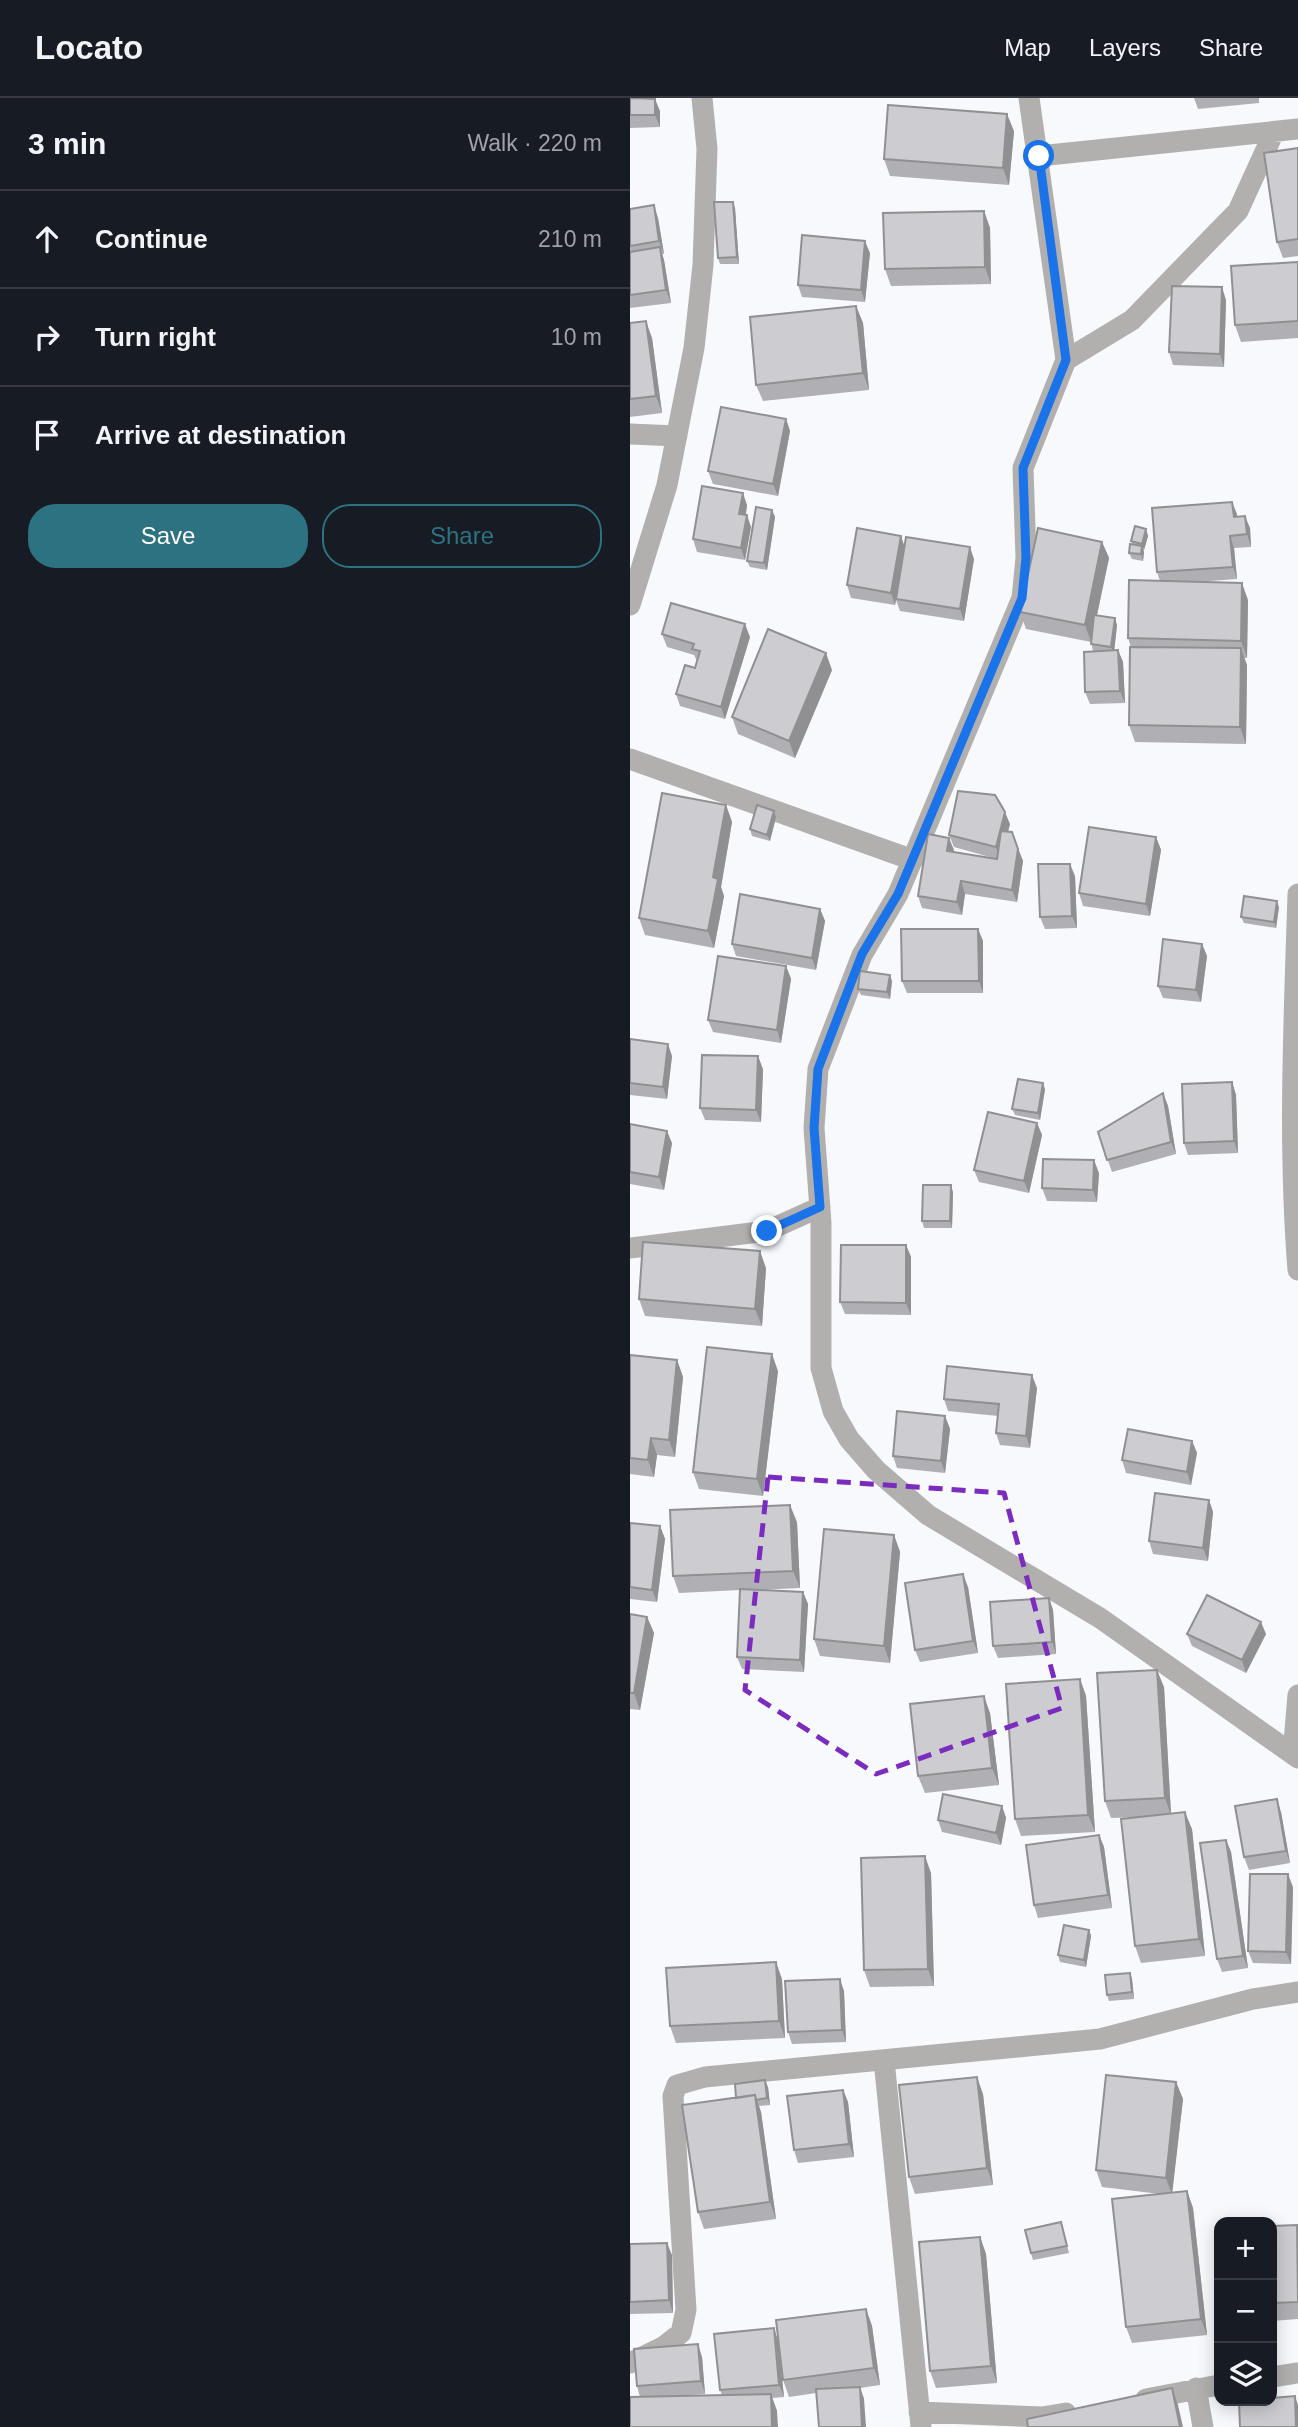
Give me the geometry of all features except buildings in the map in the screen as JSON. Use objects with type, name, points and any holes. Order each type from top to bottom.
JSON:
[{"type":"street","points":[[630,606],[667,485],[694,348],[703,265],[707,149],[706,116],[702,98]]},
{"type":"street","points":[[1029,98],[1066,360],[1023,468],[1026,558],[1022,598],[898,894],[862,954],[818,1069],[814,1128],[820,1207],[821,1368],[832,1410],[849,1439],[876,1471],[928,1515],[1100,1618],[1296,1756]]},
{"type":"street","points":[[1039,156],[1298,129]]},
{"type":"street","points":[[1066,360],[1132,320],[1238,211],[1274,132]]},
{"type":"street","points":[[630,434],[677,436]]},
{"type":"street","points":[[630,759],[913,860]]},
{"type":"street","points":[[1298,894],[1293,1041],[1293,1200],[1298,1270]]},
{"type":"street","points":[[630,1248],[767,1231],[820,1207]]},
{"type":"street","points":[[1296,1756],[1298,1695]]},
{"type":"street","points":[[630,2362],[663,2347],[681,2333],[686,2310],[673,2096],[677,2085],[705,2077],[1100,2039],[1253,1999],[1298,1992]]},
{"type":"street","points":[[884,2060],[920,2420],[1042,2417],[1082,2410]]},
{"type":"street","points":[[1277,2376],[1298,2373]]},
{"type":"street","points":[[1123,2403],[1214,2386]]},
{"type":"street","points":[[1196,2388],[1203,2427]]},
{"type":"highlighted area","points":[[768,1477],[1004,1493],[1062,1708],[876,1774],[745,1690]]},
{"type":"route","points":[[767,1231],[820,1207],[814,1128],[818,1069],[862,954],[898,894],[1022,598],[1026,558],[1023,468],[1066,360],[1039,156]]}]
